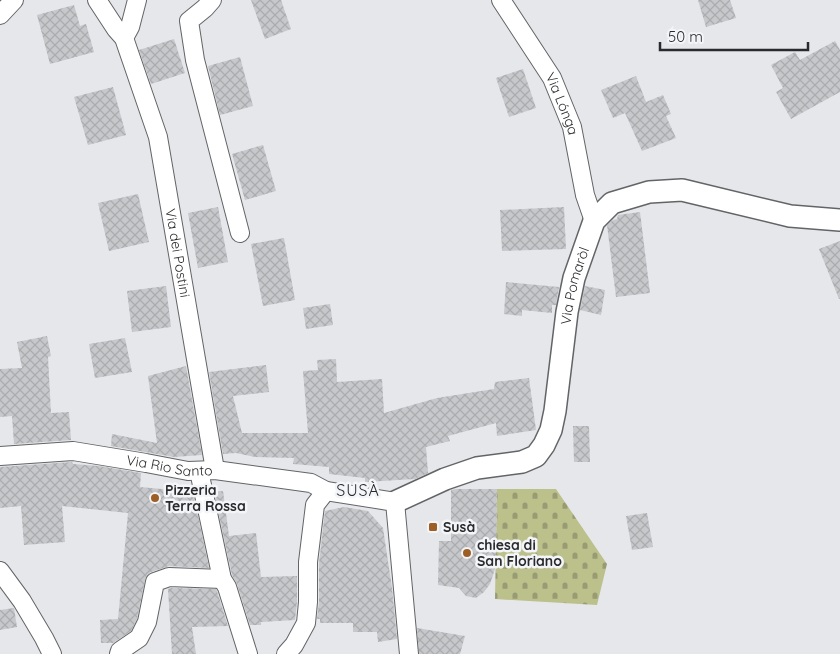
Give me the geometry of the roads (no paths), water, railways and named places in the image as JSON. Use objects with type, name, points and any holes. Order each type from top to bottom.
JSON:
[{"type":"street","points":[[0,15],[14,0]]},
{"type":"street","name":"Via dei Postini","points":[[97,0],[124,38],[158,137],[222,579],[227,586],[248,654]]},
{"type":"street","points":[[124,38],[130,27],[137,0]]},
{"type":"street","points":[[212,0],[189,21],[195,60],[240,233]]},
{"type":"street","name":"Via Lónga","points":[[501,0],[552,78],[572,127],[585,195],[594,221]]},
{"type":"street","name":"Via Pomaròl","points":[[395,502],[444,479],[477,468],[522,462],[536,456],[544,445],[551,430],[555,411],[567,312],[574,278],[594,221],[612,203],[648,192],[682,190],[790,216],[840,220]]},
{"type":"street","name":"Via Rio Santo","points":[[0,456],[73,452],[188,471],[207,471],[311,483],[326,491],[395,502]]},
{"type":"street","points":[[286,654],[294,645],[306,623],[308,562],[315,504],[326,491]]},
{"type":"street","points":[[395,502],[409,654]]},
{"type":"street","points":[[0,571],[22,601],[52,654]]},
{"type":"street","points":[[119,654],[120,651],[139,638],[147,622],[155,582],[170,577],[222,579]]},
{"type":"place","name":"Pizzeria Terra Rossa","points":[[155,498]]},
{"type":"place","name":"Susà","points":[[433,527]]},
{"type":"place","name":"chiesa di San Floriano","points":[[467,553]]},
{"type":"district","name":"SUSÀ","points":[[358,490]]}]
